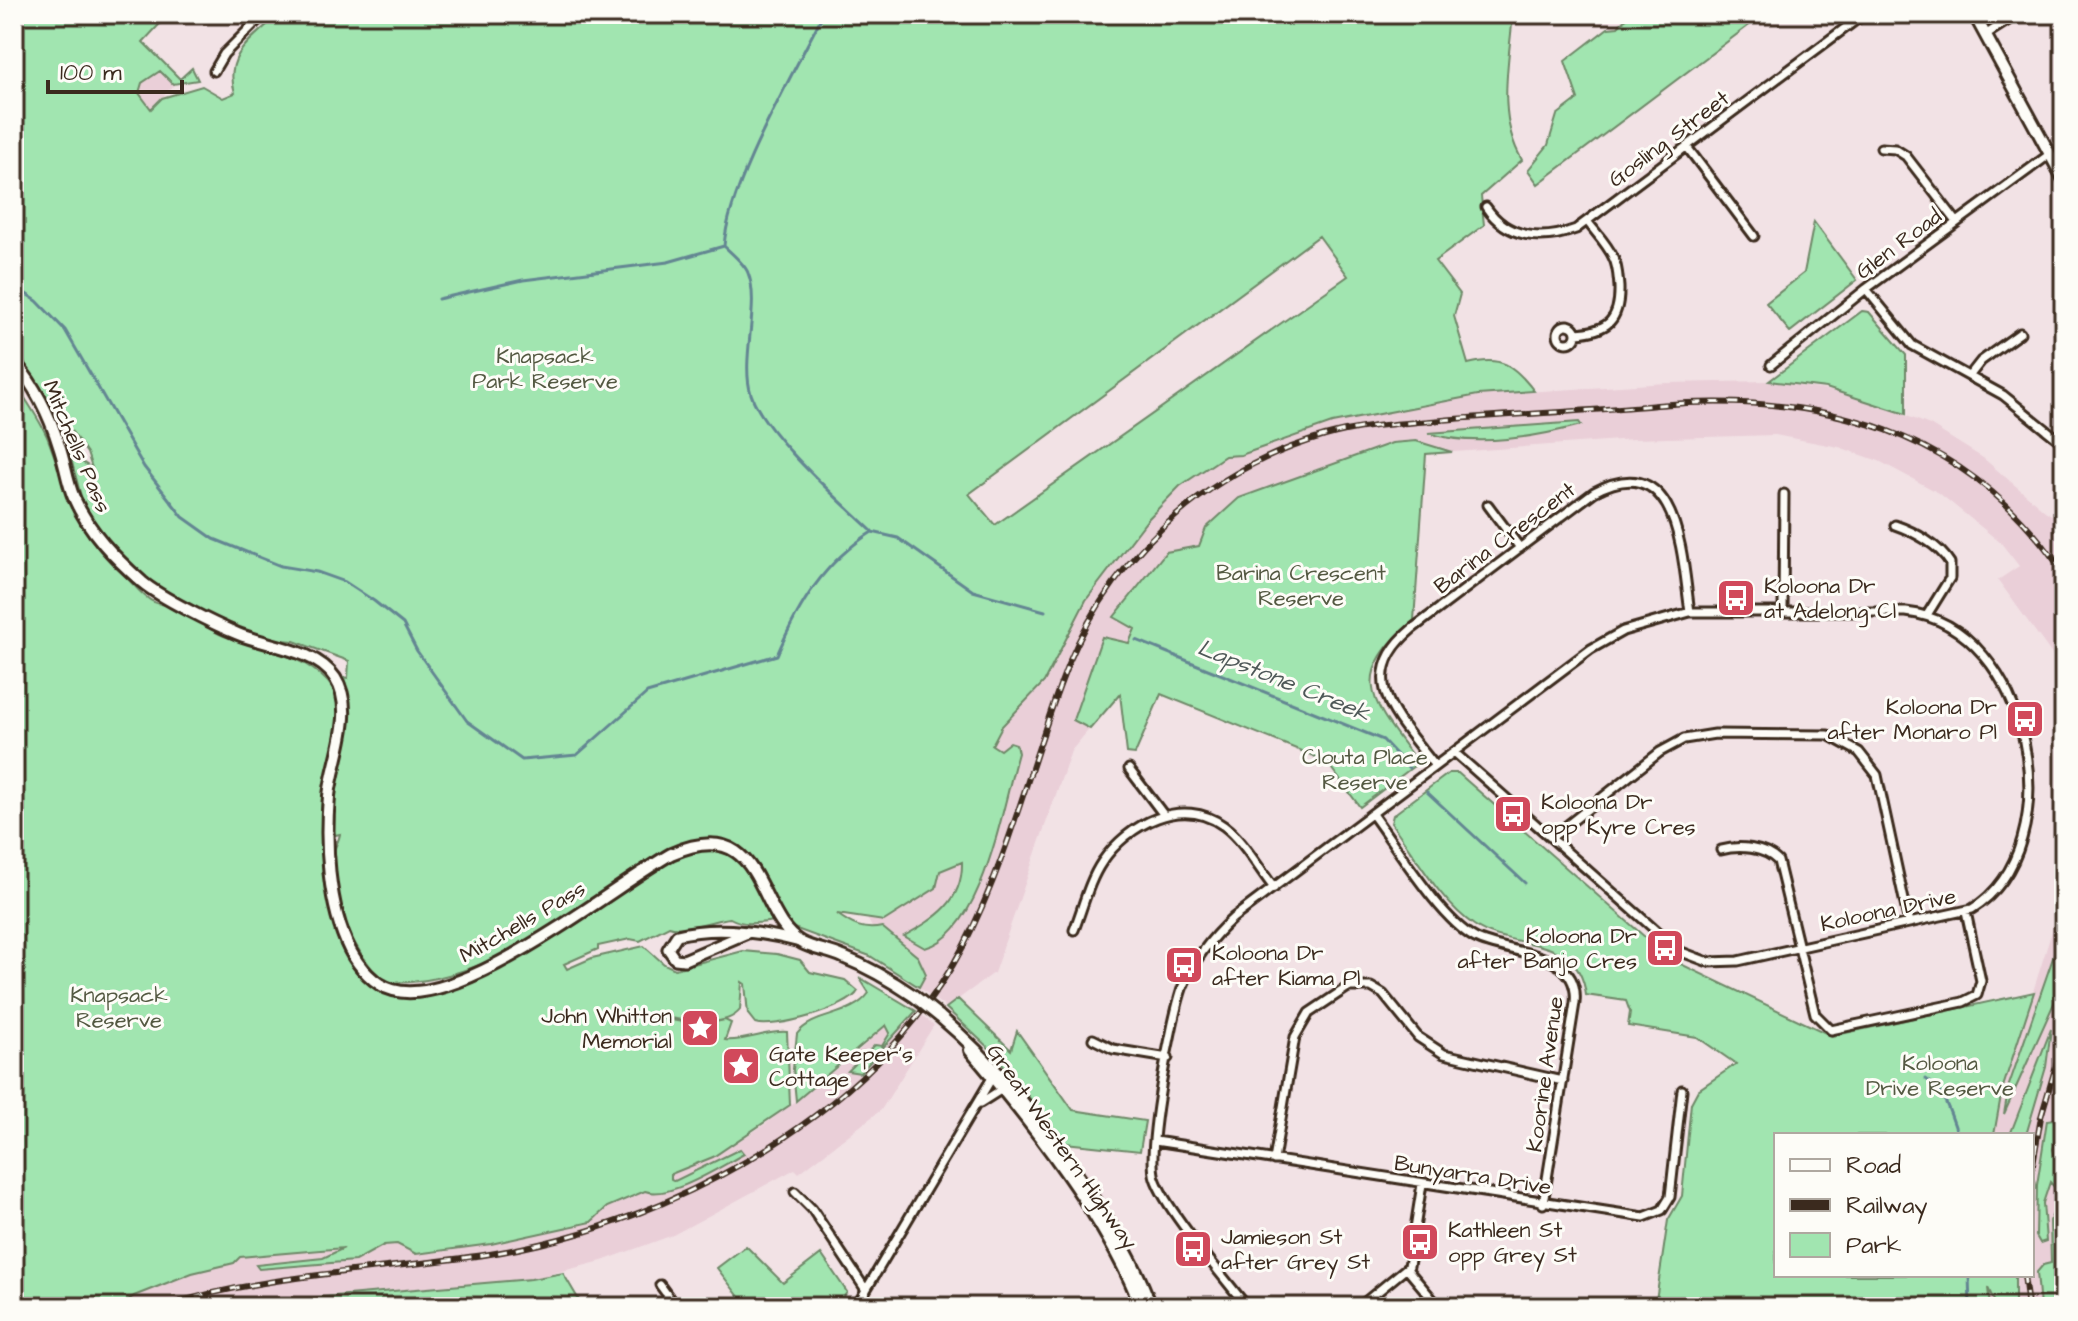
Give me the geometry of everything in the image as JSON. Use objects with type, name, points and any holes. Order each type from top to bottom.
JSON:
[{"type":"main road","points":[[1974,14],[2064,180]]},
{"type":"main road","name":"Mitchells Pass","points":[[14,361],[48,417],[82,515],[110,552],[164,597],[235,633],[315,661],[336,679],[343,710],[329,802],[334,896],[344,939],[353,957],[371,978],[392,990],[404,992],[458,981],[505,960],[663,859],[696,846],[723,847],[749,865],[786,929],[802,943]]},
{"type":"main road","name":"Great Western Highway","points":[[802,943],[859,964],[914,996],[939,1016],[996,1073],[1102,1211],[1138,1274],[1151,1307]]},
{"type":"main road","name":"Great Western Highway","points":[[996,1073],[1002,1089],[1094,1216],[1119,1258],[1141,1307]]},
{"type":"street","points":[[214,71],[224,54],[264,14]]},
{"type":"street","name":"Gosling Street","points":[[1486,207],[1498,225],[1518,233],[1558,235],[1587,221],[1864,14]]},
{"type":"street","points":[[1985,35],[2018,14]]},
{"type":"street","points":[[1687,147],[1754,236]]},
{"type":"street","points":[[1881,148],[1895,149],[1906,156],[1957,222]]},
{"type":"street","name":"Glen Road","points":[[1771,365],[1866,289],[2050,154]]},
{"type":"street","points":[[1576,333],[1604,329],[1619,307],[1616,264],[1587,221]]},
{"type":"street","points":[[1866,289],[1908,342],[2014,402],[2064,444]]},
{"type":"street","points":[[1970,375],[1981,361],[2020,333]]},
{"type":"street","name":"Barina Crescent","points":[[1435,766],[1385,696],[1382,675],[1387,654],[1412,629],[1604,486],[1623,483],[1646,487],[1665,500],[1674,513],[1690,612]]},
{"type":"street","points":[[1783,611],[1784,494]]},
{"type":"street","points":[[1488,505],[1520,548]]},
{"type":"street","points":[[1895,525],[1911,531],[1941,552],[1950,563],[1950,578],[1927,615]]},
{"type":"street","name":"Koloona Drive","points":[[1247,1307],[1160,1189],[1153,1173],[1155,1141],[1179,998],[1196,961],[1223,927],[1435,766],[1591,649],[1637,626],[1690,612],[1927,615],[1970,640],[2001,675],[2014,702],[2030,789],[2028,813],[2011,869],[1995,893],[1966,912],[1728,963],[1708,962],[1688,956],[1454,752]]},
{"type":"street","points":[[1551,838],[1660,752],[1684,739],[1715,734],[1828,735],[1859,752],[1877,775],[1909,923]]},
{"type":"street","points":[[1129,769],[1163,814]]},
{"type":"street","points":[[1074,930],[1106,857],[1135,831],[1163,814],[1197,814],[1218,822],[1232,833],[1274,888]]},
{"type":"street","name":"Koorine Avenue","points":[[1372,814],[1460,928],[1481,941],[1550,960],[1570,977],[1575,996],[1543,1204]]},
{"type":"street","points":[[1721,850],[1735,847],[1762,851],[1778,861],[1817,1018],[1828,1028],[1842,1029],[1963,1002],[1977,995],[1981,981],[1966,912]]},
{"type":"street","name":"Great Western Highway","points":[[747,933],[684,960],[675,959],[668,949],[674,937],[684,933],[716,930],[747,933],[802,943]]},
{"type":"street","points":[[1274,1160],[1295,1037],[1309,1013],[1348,987],[1363,986],[1383,994],[1418,1037],[1444,1054],[1563,1081]]},
{"type":"street","points":[[1093,1039],[1113,1049],[1168,1058]]},
{"type":"street","points":[[980,1103],[980,1096],[996,1073]]},
{"type":"street","points":[[856,1307],[980,1103],[1002,1089]]},
{"type":"street","name":"Bunyarra Drive","points":[[1155,1141],[1640,1217],[1662,1210],[1672,1192],[1682,1090]]},
{"type":"street","points":[[1359,1307],[1407,1269],[1422,1184]]},
{"type":"street","points":[[795,1192],[812,1209],[864,1294],[868,1307]]},
{"type":"street","points":[[1407,1269],[1439,1307]]},
{"type":"street","points":[[660,1285],[676,1307]]},
{"type":"shaded area","points":[[160,71],[175,84],[151,109],[139,93],[142,83]]},
{"type":"shaded area","points":[[1768,381],[1850,394],[1930,425],[1983,458],[2045,511],[2064,523],[2064,671],[1998,580],[2019,566],[2001,543],[1939,493],[1879,461],[1839,447],[1775,435],[1634,439],[1426,454],[1156,649],[1071,751],[994,973],[946,1008],[919,987],[926,974],[877,936],[865,915],[1031,639],[1168,490],[1250,438],[1447,397],[1667,383]]},
{"type":"shaded area","points":[[2064,893],[2064,1307],[1990,1307],[1986,1277],[2034,1277],[2034,1133],[1994,1133],[2002,1090]]},
{"type":"shaded area","points":[[908,1004],[934,1025],[881,1110],[799,1173],[795,1169],[673,1235],[602,1261],[531,1279],[267,1302],[252,1307],[102,1307],[243,1252],[390,1245],[485,1233],[670,1175],[713,1157],[764,1125],[854,1055]]},
{"type":"green space","points":[[14,14],[169,14],[143,42],[180,79],[192,68],[198,80],[173,84],[160,71],[142,83],[139,93],[151,109],[162,98],[202,86],[223,98],[235,93],[232,79],[237,57],[250,40],[279,14],[1513,14],[1507,107],[1514,143],[1522,160],[1481,196],[1484,225],[1435,261],[1460,294],[1454,316],[1468,364],[1489,361],[1506,364],[1534,391],[1478,395],[1332,423],[1241,455],[1225,456],[1180,486],[1148,519],[1086,600],[1044,682],[1002,726],[992,745],[1000,750],[1010,742],[1016,744],[1018,753],[988,864],[962,919],[945,938],[925,948],[904,936],[937,915],[953,898],[961,876],[962,862],[940,871],[936,888],[884,921],[837,914],[858,926],[882,927],[918,957],[926,974],[919,987],[870,956],[791,927],[781,910],[770,911],[775,921],[746,923],[730,918],[691,926],[669,926],[640,941],[630,939],[598,946],[598,949],[564,964],[567,969],[592,958],[644,946],[664,964],[675,969],[743,951],[777,954],[800,960],[810,972],[845,980],[858,991],[841,1004],[810,1016],[764,1024],[755,1023],[748,1014],[745,984],[742,982],[740,1010],[720,1021],[731,1023],[725,1040],[787,1032],[790,1105],[713,1157],[671,1174],[671,1179],[675,1181],[740,1149],[744,1154],[681,1186],[668,1191],[645,1191],[607,1207],[591,1222],[491,1244],[416,1254],[397,1244],[384,1245],[355,1261],[259,1269],[256,1265],[323,1258],[344,1248],[240,1257],[234,1263],[192,1273],[134,1296],[118,1307],[14,1307],[14,381],[45,432],[69,498],[85,530],[109,561],[140,592],[158,604],[172,606],[224,636],[305,664],[328,682],[335,693],[338,707],[336,739],[321,808],[326,872],[333,924],[347,960],[368,983],[393,994],[424,994],[458,985],[535,947],[424,980],[384,982],[372,969],[345,924],[333,874],[334,853],[340,834],[335,835],[333,795],[347,716],[344,677],[348,678],[349,661],[294,641],[270,639],[229,625],[155,586],[111,546],[83,504],[70,455],[92,468],[87,453],[14,351]],"holes":[[[1319,236],[1348,276],[995,525],[969,494]],[[637,1014],[720,1021],[705,1024],[705,1029],[701,1029],[699,1025],[666,1019],[645,1020]]]},
{"type":"green space","points":[[1630,14],[1764,14],[1538,184],[1528,170],[1548,145],[1557,115],[1578,99],[1565,61],[1608,28],[1618,27]]},
{"type":"green space","points":[[1814,222],[1857,280],[1790,332],[1766,303],[1804,273]]},
{"type":"green space","points":[[1862,311],[1869,312],[1906,355],[1906,414],[1826,388],[1769,381]]},
{"type":"green space","points":[[1579,422],[1581,425],[1563,430],[1504,440],[1465,440],[1428,433]]},
{"type":"green space","name":"Barina Crescent Reserve","points":[[1416,441],[1452,452],[1426,454],[1414,620],[1393,640],[1373,673],[1378,704],[1415,759],[1414,766],[1360,807],[1326,761],[1161,694],[1135,754],[1127,753],[1120,694],[1090,729],[1073,720],[1102,637],[1129,643],[1135,629],[1114,617],[1166,552],[1199,546],[1206,528],[1239,498],[1392,443]]},
{"type":"green space","name":"Koloona Drive Reserve","points":[[1449,773],[1458,773],[1670,959],[1832,1036],[2034,992],[2002,1090],[1994,1133],[1774,1133],[1774,1277],[2015,1277],[2015,1307],[1997,1307],[1988,1288],[1990,1307],[1655,1307],[1668,1220],[1682,1196],[1691,1103],[1698,1090],[1736,1064],[1697,1037],[1628,1026],[1630,1012],[1626,1001],[1586,995],[1580,975],[1571,961],[1542,946],[1490,933],[1474,925],[1450,904],[1429,878],[1391,823],[1393,815]]},
{"type":"green space","points":[[2064,926],[2064,981],[2004,1114],[2009,1085]]},
{"type":"green space","points":[[859,977],[916,1011],[860,1073],[848,1071],[875,1045],[882,1046],[890,1033],[886,1025],[796,1101],[793,1069],[797,1034],[813,1022],[861,1001],[869,993]]},
{"type":"green space","points":[[958,999],[1011,1050],[1017,1031],[1073,1110],[1145,1121],[1140,1151],[1065,1143],[993,1052],[946,1008]]},
{"type":"green space","points":[[2051,1029],[2046,1067],[2027,1133],[2011,1133]]},
{"type":"green space","points":[[2053,1119],[2060,1128],[2053,1149],[2055,1157],[2064,1133],[2064,1307],[2040,1307],[2037,1272],[2043,1265],[2051,1263],[2050,1221],[2058,1201],[2057,1190],[2050,1182],[2043,1203],[2046,1241],[2040,1243],[2036,1236],[2037,1185],[2047,1120]]},
{"type":"green space","points":[[746,1246],[783,1283],[821,1254],[847,1292],[837,1307],[747,1307],[717,1268]]},
{"type":"green space","points":[[563,1273],[583,1307],[252,1307],[267,1302],[531,1279]]},
{"type":"waterway","points":[[823,14],[780,97],[737,191],[724,246],[744,266],[751,286],[748,380],[759,410],[804,466],[872,531]]},
{"type":"waterway","points":[[438,299],[523,280],[668,262],[724,246]]},
{"type":"waterway","name":"Lapstone Creek","points":[[14,286],[37,301],[65,330],[144,467],[183,517],[214,539],[281,566],[317,572],[345,582],[374,601],[403,624],[417,651],[467,721],[522,760],[577,755],[647,693],[777,655],[794,618],[815,586],[840,557],[872,532],[898,538],[973,591],[1045,611]]},
{"type":"waterway","name":"Lapstone Creek","points":[[1136,640],[1383,740],[1409,768]]},
{"type":"waterway","name":"Lapstone Creek","points":[[1427,792],[1525,883]]},
{"type":"waterway","name":"Lapstone Creek","points":[[1926,1079],[1943,1097],[1957,1133]]},
{"type":"waterway","name":"Lapstone Creek","points":[[1969,1277],[1970,1307]]},
{"type":"railway","points":[[161,1307],[242,1287],[490,1254],[577,1234],[662,1204],[703,1185],[742,1164],[816,1115],[860,1078],[900,1038],[935,993],[964,945],[1004,850],[1059,688],[1078,643],[1101,602],[1129,564],[1161,529],[1197,499],[1236,473],[1279,452],[1325,436],[1391,424],[1657,405],[1718,403],[1777,406],[1833,415],[1886,430],[1937,453],[1983,485],[2026,525],[2064,574]]},
{"type":"railway","points":[[2034,1158],[2041,1117],[2064,1038]]},
{"type":"railway","points":[[2024,1277],[2028,1307]]},
{"type":"place","name":"Koloona Dr at Adelong Cl","points":[[1736,598]]},
{"type":"place","name":"Koloona Dr after Monaro Pl","points":[[2025,719]]},
{"type":"place","name":"Koloona Dr opp Kyre Cres","points":[[1513,814]]},
{"type":"place","name":"Koloona Dr after Banjo Cres","points":[[1665,948]]},
{"type":"place","name":"Koloona Dr after Kiama Pl","points":[[1184,965]]},
{"type":"place","name":"John Whitton Memorial","points":[[700,1028]]},
{"type":"place","name":"Gate Keeper's Cottage","points":[[741,1066]]},
{"type":"place","name":"Kathleen St opp Grey St","points":[[1420,1242]]},
{"type":"place","name":"Jamieson St after Grey St","points":[[1193,1249]]},
{"type":"park label","name":"Knapsack Park Reserve","points":[[545,368]]},
{"type":"park label","name":"Clouta Place Reserve","points":[[1365,768]]},
{"type":"park label","name":"Knapsack Reserve","points":[[119,1006]]}]
